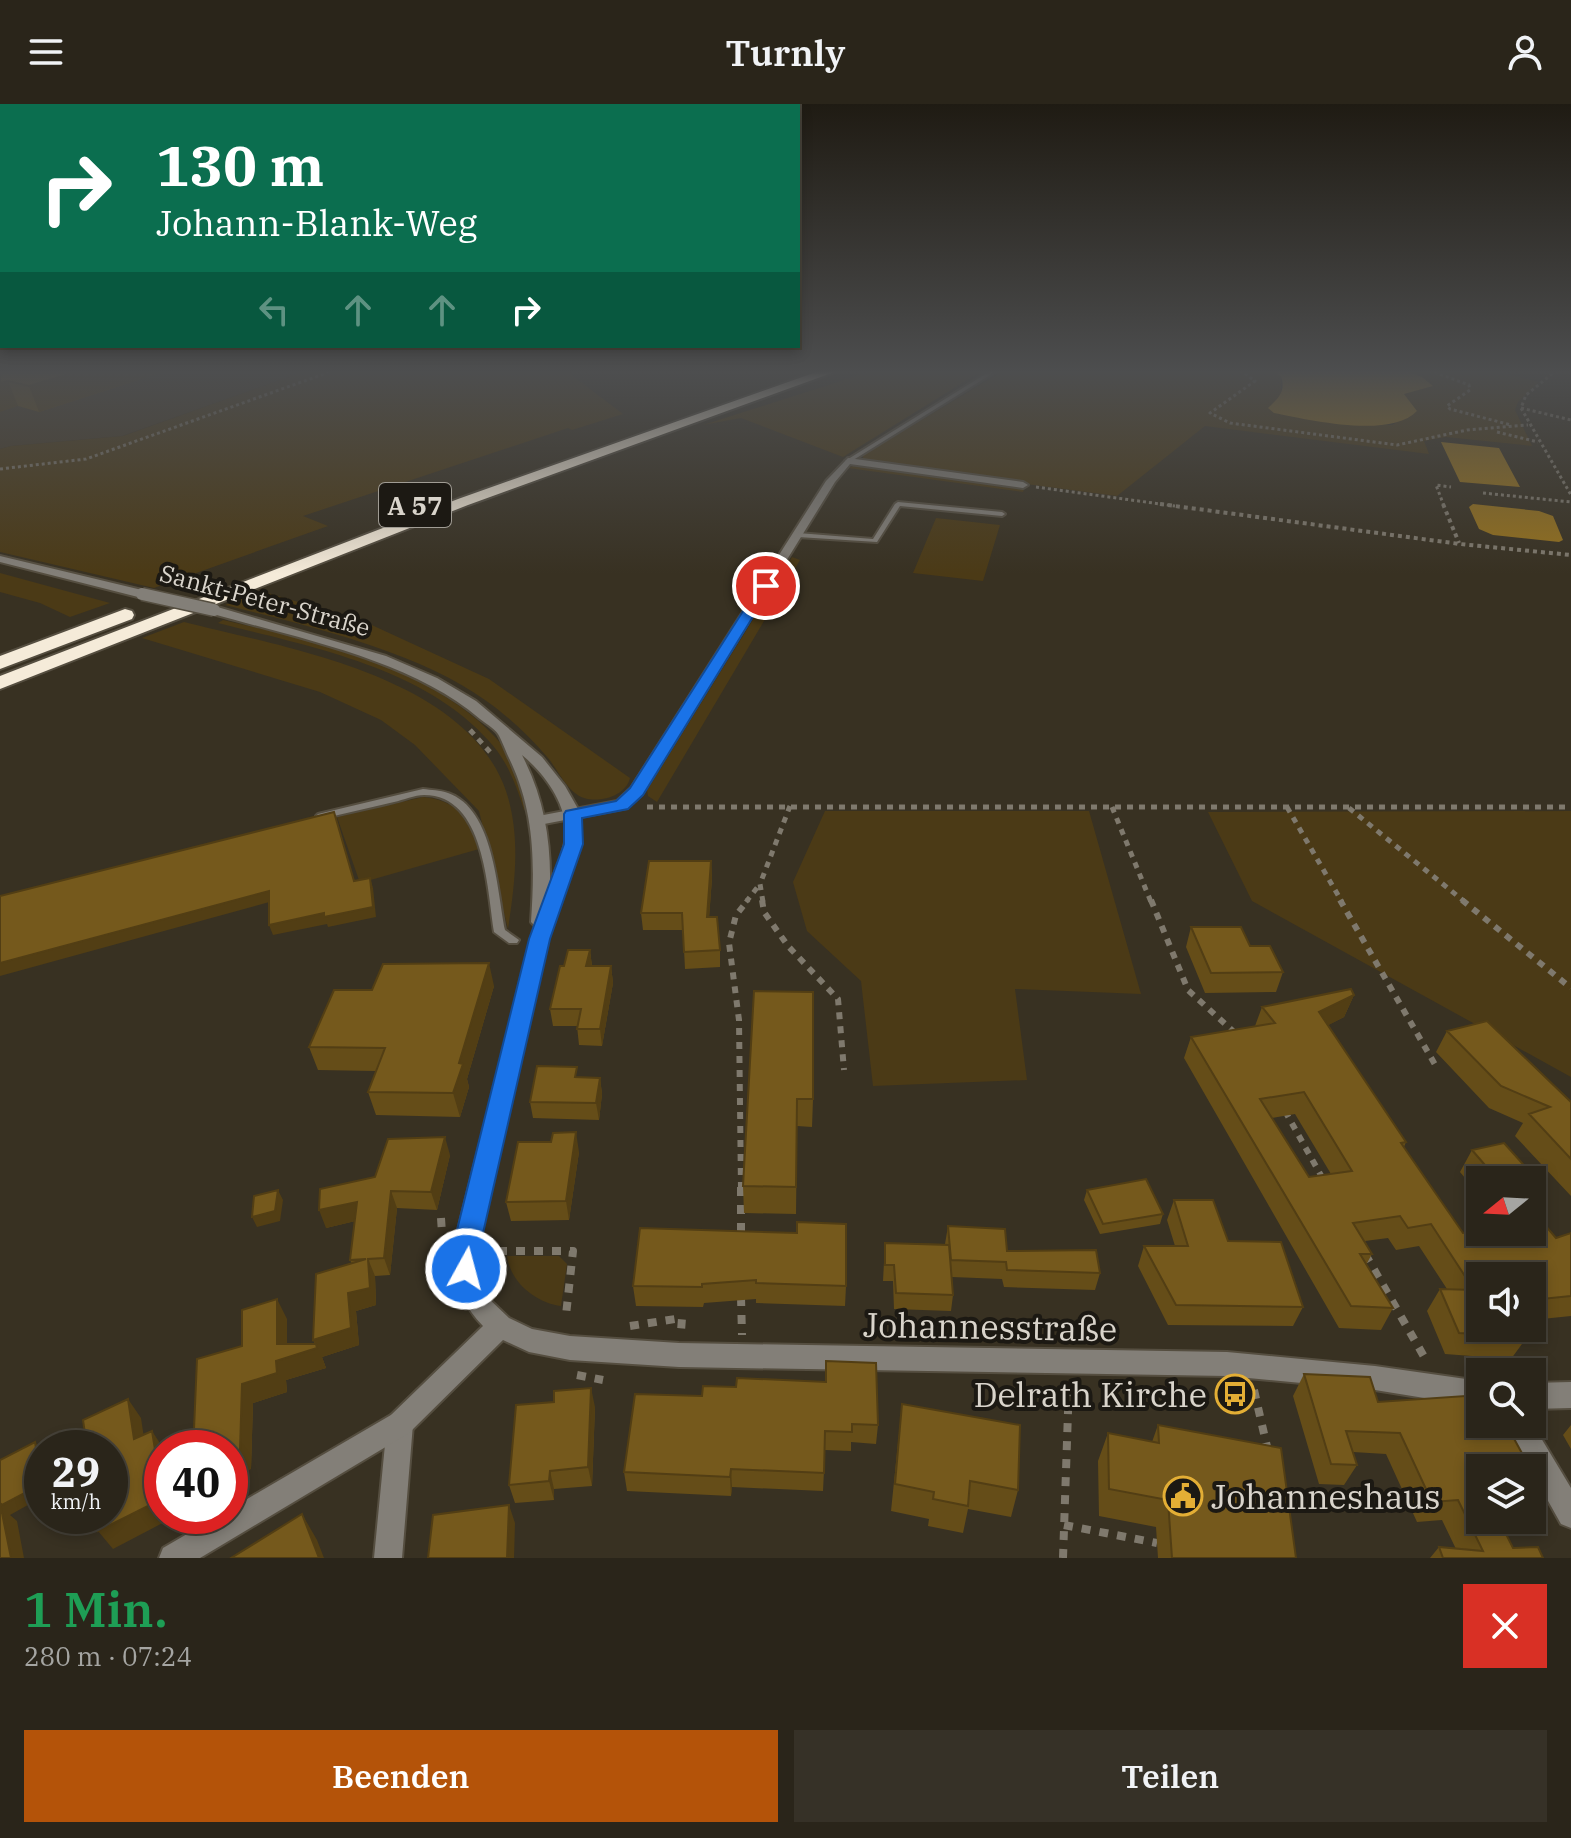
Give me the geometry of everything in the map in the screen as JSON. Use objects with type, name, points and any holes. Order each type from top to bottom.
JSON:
[{"type":"highway","name":"A 57","points":[[0,663],[446,494],[607,438]]},
{"type":"highway","name":"A 57","points":[[0,683],[448,507],[643,438]]},
{"type":"street","points":[[539,820],[622,805],[637,791],[848,461],[1023,485]]},
{"type":"street","name":"Sankt-Peter-Straße","points":[[0,559],[214,610],[381,659],[432,681],[471,704],[537,760],[557,786],[573,814],[573,844],[539,939],[467,1242],[466,1269],[476,1302],[500,1326]]},
{"type":"street","name":"Sankt-Peter-Straße","points":[[501,728],[532,796],[539,820],[542,854],[539,939]]},
{"type":"street","points":[[173,1558],[400,1424],[500,1326]]},
{"type":"street","name":"Johannesstraße","points":[[500,1326],[529,1340],[570,1348],[679,1355],[1248,1366],[1375,1378],[1466,1392]]},
{"type":"street","points":[[1546,1396],[1571,1395]]},
{"type":"street","points":[[388,1558],[400,1424]]},
{"type":"street","points":[[1526,1438],[1571,1514]]},
{"type":"lane","points":[[848,461],[886,438]]},
{"type":"lane","points":[[798,535],[875,541],[898,504],[1002,514]]},
{"type":"lane","points":[[314,817],[423,792],[441,792],[458,802],[477,827],[487,853],[491,893],[500,932],[513,940]]},
{"type":"path","points":[[0,469],[86,459],[145,438]]},
{"type":"path","points":[[1343,438],[1397,445],[1430,438]]},
{"type":"path","points":[[1523,438],[1539,442]]},
{"type":"path","points":[[1536,438],[1571,495]]},
{"type":"path","points":[[1023,485],[1460,544],[1571,555]]},
{"type":"path","points":[[1451,487],[1436,485],[1460,544]]},
{"type":"path","points":[[1483,493],[1571,502]]},
{"type":"path","points":[[463,723],[495,759]]},
{"type":"path","points":[[622,805],[1571,807]]},
{"type":"path","points":[[741,1240],[739,1020],[729,943],[736,915],[760,884],[790,806]]},
{"type":"path","points":[[1112,807],[1188,990],[1238,1036]]},
{"type":"path","points":[[1287,807],[1437,1068]]},
{"type":"path","points":[[1348,807],[1571,988]]},
{"type":"path","points":[[760,884],[764,912],[788,946],[838,999],[844,1070]]},
{"type":"path","points":[[1278,1100],[1324,1182]]},
{"type":"path","points":[[1363,1250],[1426,1361]]},
{"type":"path","points":[[498,1251],[573,1251],[566,1315]]},
{"type":"path","points":[[741,1287],[741,1302]]},
{"type":"path","points":[[618,1327],[682,1318]]},
{"type":"path","points":[[1063,1558],[1070,1362]]},
{"type":"path","points":[[1248,1366],[1269,1456]]},
{"type":"path","points":[[1064,1525],[1157,1543]]},
{"type":"shaded area","points":[[0,438],[101,438],[11,446],[0,449]]},
{"type":"shaded area","points":[[102,438],[538,438],[303,516],[328,526],[154,588],[0,552],[0,449]]},
{"type":"shaded area","points":[[793,438],[874,438],[843,457]]},
{"type":"shaded area","points":[[892,438],[1190,438],[1117,496],[1026,484],[1023,492],[848,468],[863,462],[863,455]]},
{"type":"shaded area","points":[[1300,438],[1441,438],[1424,441],[1429,454]]},
{"type":"shaded area","points":[[1454,438],[1528,438],[1532,446]]},
{"type":"shaded area","points":[[1441,442],[1499,448],[1520,487],[1460,482]]},
{"type":"shaded area","points":[[1473,504],[1539,511],[1553,516],[1563,540],[1493,535],[1479,529],[1469,507]]},
{"type":"shaded area","points":[[936,518],[1000,525],[983,581],[913,573]]},
{"type":"shaded area","points":[[792,557],[800,560],[657,802],[648,796],[647,790]]},
{"type":"shaded area","points":[[0,573],[110,603],[70,617],[40,603],[0,592]]},
{"type":"shaded area","points":[[261,591],[363,621],[489,679],[630,778],[628,784],[612,797],[597,800],[584,798],[568,786],[548,758],[518,727],[494,706],[458,683],[394,653],[359,641],[225,605]]},
{"type":"shaded area","points":[[223,620],[369,660],[439,693],[470,714],[503,746],[532,808],[524,810],[510,773],[488,740],[461,715],[431,694],[362,663],[218,623]]},
{"type":"shaded area","points":[[184,622],[272,643],[368,673],[413,694],[453,720],[485,752],[506,791],[511,808],[515,860],[508,929],[479,811],[415,745],[381,720],[320,692],[142,638]]},
{"type":"shaded area","points":[[423,797],[444,802],[461,812],[472,828],[479,849],[360,883],[337,817]]},
{"type":"shaded area","points":[[825,811],[1089,811],[1141,994],[1015,989],[1027,1080],[873,1086],[861,981],[807,931],[793,882]]},
{"type":"shaded area","points":[[1571,811],[1571,1077],[1252,901],[1208,812]]},
{"type":"shaded area","points":[[507,1256],[559,1256],[567,1264],[561,1306],[542,1301],[526,1290],[513,1274]]},
{"type":"building","points":[[334,812],[354,881],[370,878],[373,907],[324,917],[324,913],[269,925],[269,891],[0,963],[0,896]]},
{"type":"building","points":[[649,861],[711,861],[707,917],[717,917],[720,950],[684,952],[682,913],[641,913]]},
{"type":"building","points":[[1191,927],[1241,927],[1250,946],[1270,946],[1283,972],[1211,973]]},
{"type":"building","points":[[568,950],[590,950],[586,966],[611,966],[600,1029],[577,1029],[581,1009],[550,1009],[560,966],[564,966]]},
{"type":"building","points":[[489,963],[453,1093],[368,1092],[385,1048],[309,1047],[334,990],[372,990],[383,964]]},
{"type":"building","points":[[1351,989],[1354,995],[1319,1012],[1406,1142],[1401,1143],[1463,1233],[1466,1232],[1466,1246],[1546,1246],[1546,1226],[1556,1238],[1571,1233],[1571,1296],[1546,1299],[1546,1262],[1466,1262],[1466,1278],[1431,1224],[1408,1228],[1400,1216],[1353,1223],[1372,1254],[1360,1254],[1393,1308],[1351,1306],[1191,1037],[1275,1023],[1262,1007]],"holes":[[[1304,1092],[1352,1171],[1309,1177],[1260,1099]]]},
{"type":"building","points":[[754,991],[813,992],[813,1099],[797,1099],[796,1187],[743,1186]]},
{"type":"building","points":[[1487,1021],[1571,1102],[1571,1159],[1529,1114],[1550,1107],[1501,1086],[1447,1031]]},
{"type":"building","points":[[537,1066],[577,1067],[575,1077],[600,1078],[596,1103],[530,1102]]},
{"type":"building","points":[[576,1132],[566,1201],[506,1202],[518,1142],[551,1142],[553,1133]]},
{"type":"building","points":[[445,1137],[431,1192],[391,1191],[384,1258],[368,1259],[370,1288],[348,1293],[351,1328],[313,1340],[316,1274],[366,1259],[350,1260],[357,1202],[319,1210],[320,1189],[375,1177],[388,1139]]},
{"type":"building","points":[[1504,1143],[1525,1166],[1486,1166],[1472,1150]]},
{"type":"building","points":[[1146,1179],[1163,1214],[1103,1224],[1087,1190]]},
{"type":"building","points":[[278,1190],[275,1211],[252,1217],[254,1196]]},
{"type":"building","points":[[1174,1200],[1213,1200],[1228,1241],[1281,1242],[1303,1307],[1176,1305],[1144,1246],[1188,1246]]},
{"type":"building","points":[[797,1222],[846,1224],[846,1286],[756,1283],[756,1280],[702,1284],[702,1287],[633,1286],[640,1228],[797,1233]]},
{"type":"building","points":[[948,1226],[1005,1229],[1007,1251],[1096,1250],[1100,1273],[1007,1270],[1006,1262],[951,1260]]},
{"type":"building","points":[[885,1243],[949,1245],[953,1295],[896,1293],[894,1265],[885,1265]]},
{"type":"building","points":[[1440,1289],[1466,1290],[1466,1333],[1459,1333]]},
{"type":"building","points":[[277,1299],[277,1344],[316,1344],[317,1348],[276,1361],[277,1373],[242,1384],[241,1430],[194,1430],[197,1359],[242,1346],[242,1310]]},
{"type":"building","points":[[826,1361],[876,1363],[878,1425],[852,1424],[852,1432],[825,1431],[824,1473],[731,1469],[730,1477],[624,1472],[635,1394],[702,1396],[703,1386],[736,1387],[737,1378],[826,1382]]},
{"type":"building","points":[[1304,1374],[1370,1377],[1378,1402],[1466,1396],[1466,1438],[1514,1438],[1522,1454],[1466,1454],[1466,1516],[1458,1500],[1432,1502],[1400,1433],[1346,1431],[1357,1465],[1331,1464]]},
{"type":"building","points":[[591,1388],[588,1467],[550,1471],[549,1481],[509,1485],[516,1405],[554,1402],[554,1391]]},
{"type":"building","points":[[128,1399],[134,1439],[144,1435],[144,1508],[128,1516],[128,1430],[84,1430],[83,1420]]},
{"type":"building","points":[[902,1404],[1020,1425],[1018,1490],[970,1481],[968,1506],[933,1499],[934,1492],[895,1484]]},
{"type":"building","name":"Johanneshaus","points":[[1158,1425],[1281,1448],[1296,1558],[1172,1558],[1168,1500],[1109,1489],[1108,1433],[1159,1443]]},
{"type":"building","points":[[24,1448],[24,1493],[2,1505],[0,1503],[0,1460]]},
{"type":"building","points":[[0,1503],[11,1558],[0,1558]]},
{"type":"building","points":[[509,1505],[507,1558],[428,1558],[433,1515]]},
{"type":"building","points":[[302,1514],[319,1558],[231,1558]]},
{"type":"building","points":[[1475,1534],[1506,1534],[1513,1548],[1538,1547],[1543,1558],[1443,1558],[1439,1547],[1483,1551]]},
{"type":"place","name":"Delrath Kirche","points":[[1235,1394]]},
{"type":"place","name":"Johanneshaus","points":[[1183,1496]]},
{"type":"route","points":[[466,1269],[467,1242],[539,939],[573,844],[573,814],[622,805],[637,791],[766,586]]}]
